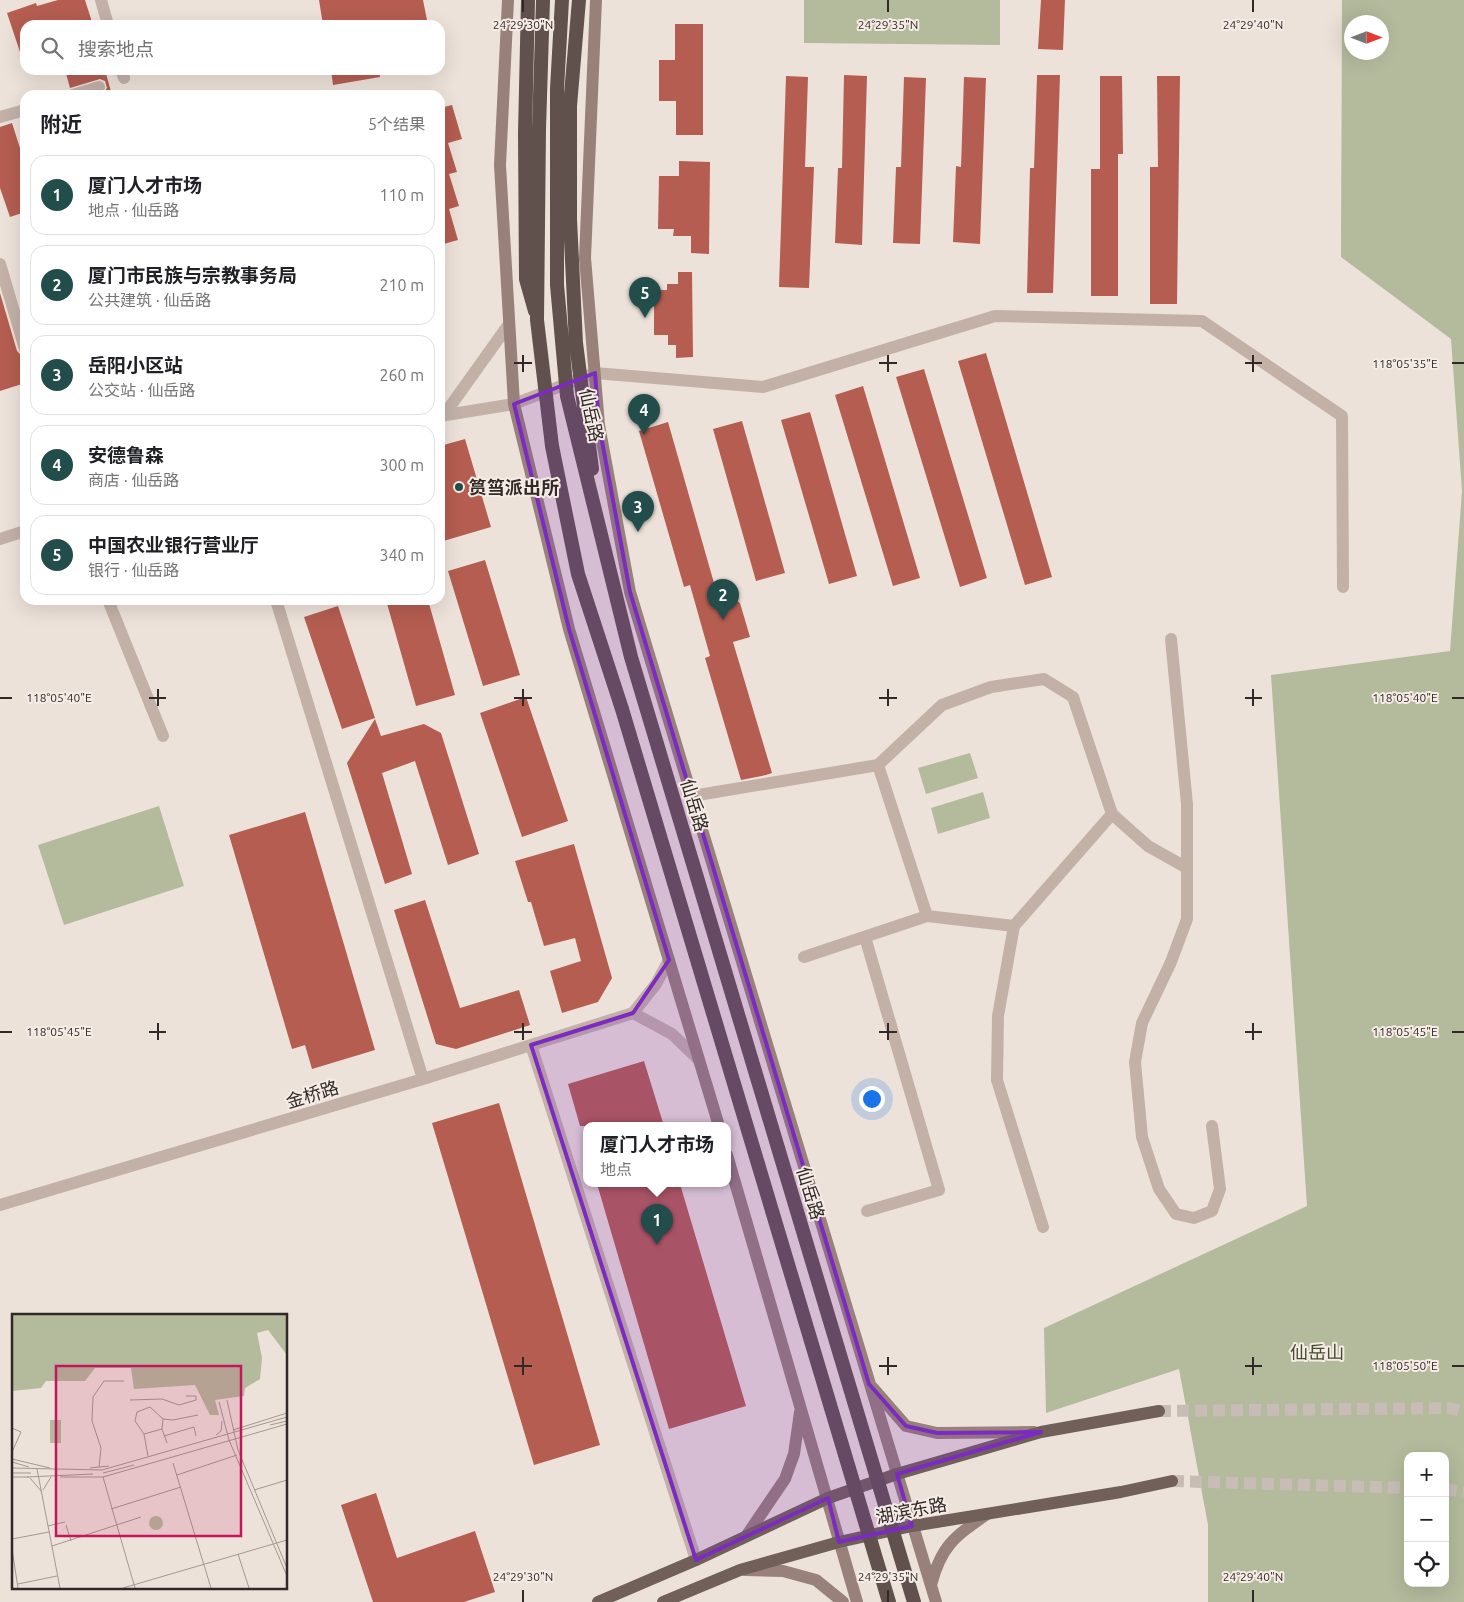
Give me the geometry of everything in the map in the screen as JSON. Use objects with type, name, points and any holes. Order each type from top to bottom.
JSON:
[{"type":"highway","points":[[528,0],[525,133],[526,279],[538,320]]},
{"type":"highway","name":"仙岳路","points":[[562,0],[557,90],[557,285],[567,396],[631,657],[914,1602]]},
{"type":"highway","points":[[579,0],[570,106],[570,219],[576,343],[598,522]]},
{"type":"highway","points":[[543,3],[538,320],[552,446],[578,574],[625,718],[889,1602]]},
{"type":"main road","points":[[508,0],[500,165],[514,404],[568,629],[718,1122]]},
{"type":"main road","points":[[597,4],[585,258],[599,425],[630,592],[936,1602]]},
{"type":"main road","points":[[731,1169],[857,1602]]},
{"type":"main road","points":[[869,1384],[906,1426],[937,1433],[1041,1432]]},
{"type":"main road","points":[[747,1534],[785,1479],[794,1454],[801,1407]]},
{"type":"main road","points":[[598,1602],[696,1560],[747,1534],[828,1498],[897,1474],[1041,1432],[1159,1411]]},
{"type":"main road","name":"湖滨东路","points":[[663,1602],[740,1570],[839,1542],[912,1526],[1172,1481]]},
{"type":"main road","points":[[930,1585],[937,1560],[956,1536],[986,1514]]},
{"type":"main road","points":[[740,1570],[782,1571],[816,1580],[843,1602]]},
{"type":"street","points":[[101,0],[107,20]]},
{"type":"street","points":[[89,90],[99,87]]},
{"type":"street","points":[[0,118],[20,112]]},
{"type":"street","points":[[0,264],[20,331]]},
{"type":"street","points":[[445,416],[514,404],[594,373],[763,387],[996,316],[1202,321],[1342,416],[1343,587]]},
{"type":"street","points":[[445,412],[509,324]]},
{"type":"street","points":[[0,539],[20,533]]},
{"type":"street","points":[[110,605],[163,736]]},
{"type":"street","points":[[278,605],[423,1079]]},
{"type":"street","points":[[1171,638],[1187,804],[1187,919],[1171,962],[1142,1022],[1135,1062],[1142,1137],[1159,1189],[1176,1214],[1194,1218],[1212,1211],[1220,1189],[1212,1126]]},
{"type":"street","points":[[692,796],[878,765],[942,705],[991,687],[1044,679],[1073,698],[1112,814],[1148,846],[1187,868]]},
{"type":"street","points":[[878,765],[927,916]]},
{"type":"street","points":[[1042,1227],[997,1080],[998,1016],[1014,926],[1112,814]]},
{"type":"street","points":[[804,957],[927,916],[1014,926]]},
{"type":"street","points":[[865,937],[939,1190],[867,1211]]},
{"type":"street","points":[[670,960],[656,984],[633,1013],[672,1034],[699,1060]]},
{"type":"street","name":"金桥路","points":[[0,1205],[423,1079],[633,1013]]},
{"type":"street","points":[[531,1045],[696,1560]]},
{"type":"highlighted area","points":[[595,373],[599,425],[630,592],[869,1384],[906,1426],[937,1433],[1041,1432],[897,1474],[912,1526],[839,1542],[828,1498],[696,1560],[531,1045],[633,1013],[669,960],[569,629],[514,404]]},
{"type":"green space","points":[[804,0],[1000,0],[1000,45],[804,43]]},
{"type":"green space","name":"仙岳山","points":[[1342,0],[1464,0],[1464,1602],[1208,1602],[1208,1525],[1179,1369],[1046,1413],[1044,1328],[1307,1206],[1271,675],[1450,651],[1462,491],[1451,339],[1341,257]]},
{"type":"green space","points":[[970,753],[978,778],[926,794],[918,768]]},
{"type":"green space","points":[[983,792],[990,818],[938,834],[931,808]]},
{"type":"green space","points":[[159,806],[184,886],[64,925],[38,845]]},
{"type":"building","points":[[58,0],[85,0],[91,20],[20,20],[20,52],[7,13],[36,3],[37,6]]},
{"type":"building","points":[[319,0],[423,0],[427,20],[322,20]]},
{"type":"building","points":[[1041,0],[1065,0],[1063,50],[1038,49]]},
{"type":"building","points":[[675,24],[703,24],[703,135],[676,135],[676,101],[659,101],[659,60],[675,60]]},
{"type":"building","points":[[66,75],[106,75],[111,90],[105,90],[107,88],[105,81],[100,79],[70,88]]},
{"type":"building","points":[[332,75],[380,75],[380,77],[333,85]]},
{"type":"building","points":[[844,75],[867,76],[862,245],[835,243],[838,168],[842,168]]},
{"type":"building","points":[[1037,75],[1060,75],[1053,293],[1027,293],[1030,168],[1034,168]]},
{"type":"building","points":[[786,76],[808,77],[805,167],[814,167],[809,288],[779,287]]},
{"type":"building","points":[[1100,76],[1122,76],[1123,154],[1118,154],[1118,296],[1091,296],[1091,169],[1100,169]]},
{"type":"building","points":[[1157,76],[1180,76],[1177,304],[1150,304],[1150,167],[1158,167]]},
{"type":"building","points":[[904,77],[926,78],[920,244],[893,243],[896,167],[901,167]]},
{"type":"building","points":[[964,77],[986,78],[980,244],[953,242],[956,166],[961,167]]},
{"type":"building","points":[[452,105],[462,139],[448,143],[457,172],[449,174],[459,206],[449,209],[458,240],[445,244],[445,107]]},
{"type":"building","points":[[12,123],[20,148],[20,214],[10,217],[0,188],[0,127]]},
{"type":"building","points":[[679,161],[710,162],[709,254],[691,253],[691,236],[673,236],[674,229],[658,229],[659,176],[679,176]]},
{"type":"building","points":[[678,272],[692,272],[693,357],[676,358],[676,345],[668,345],[668,335],[654,335],[654,290],[667,290],[667,284],[678,284]]},
{"type":"building","points":[[0,293],[17,351],[20,354],[20,385],[0,391]]},
{"type":"building","points":[[986,353],[1052,577],[1025,585],[958,361]]},
{"type":"building","points":[[924,369],[987,578],[960,587],[896,377]]},
{"type":"building","points":[[863,386],[920,578],[893,586],[835,395]]},
{"type":"building","points":[[810,412],[857,576],[829,584],[781,420]]},
{"type":"building","points":[[742,421],[785,573],[756,581],[713,429]]},
{"type":"building","points":[[668,422],[718,597],[727,594],[740,603],[750,637],[733,642],[772,773],[766,775],[741,780],[705,658],[710,656],[690,585],[684,587],[639,431]]},
{"type":"building","name":"筼筜派出所","points":[[465,439],[491,527],[445,541],[445,445]]},
{"type":"building","points":[[485,560],[520,675],[483,686],[448,571]]},
{"type":"building","points":[[387,605],[429,605],[455,695],[416,706]]},
{"type":"building","points":[[338,606],[375,718],[342,729],[304,617]]},
{"type":"building","points":[[526,697],[568,821],[522,837],[480,713]]},
{"type":"building","points":[[375,719],[381,736],[424,724],[441,733],[479,854],[448,865],[415,761],[382,773],[412,874],[385,884],[347,763]]},
{"type":"building","points":[[305,812],[375,1050],[312,1069],[305,1045],[292,1049],[229,835]]},
{"type":"building","points":[[574,844],[612,978],[598,1002],[562,1013],[550,971],[581,961],[575,938],[544,946],[531,902],[528,902],[515,861]]},
{"type":"building","points":[[425,900],[460,1008],[519,990],[530,1025],[456,1049],[436,1044],[394,910]]},
{"type":"building","points":[[644,1061],[663,1122],[583,1122],[583,1126],[580,1126],[568,1084]]},
{"type":"building","points":[[499,1103],[600,1445],[534,1465],[432,1123]]},
{"type":"building","points":[[598,1187],[681,1187],[746,1406],[669,1429]]},
{"type":"building","points":[[376,1493],[397,1558],[475,1531],[495,1592],[464,1602],[373,1602],[341,1505]]},
{"type":"tunnel","points":[[1159,1411],[1449,1408],[1464,1412]]},
{"type":"tunnel","points":[[1172,1481],[1404,1488]]},
{"type":"tunnel","points":[[1449,1490],[1464,1492]]},
{"type":"place","name":"中国农业银行营业厅","points":[[645,318]]},
{"type":"place","name":"安德鲁森","points":[[644,435]]},
{"type":"place","name":"筼筜派出所","points":[[459,487]]},
{"type":"place","name":"岳阳小区站","points":[[638,532]]},
{"type":"place","name":"厦门市民族与宗教事务局","points":[[723,620]]},
{"type":"place","name":"厦门人才市场","points":[[657,1245]]}]
